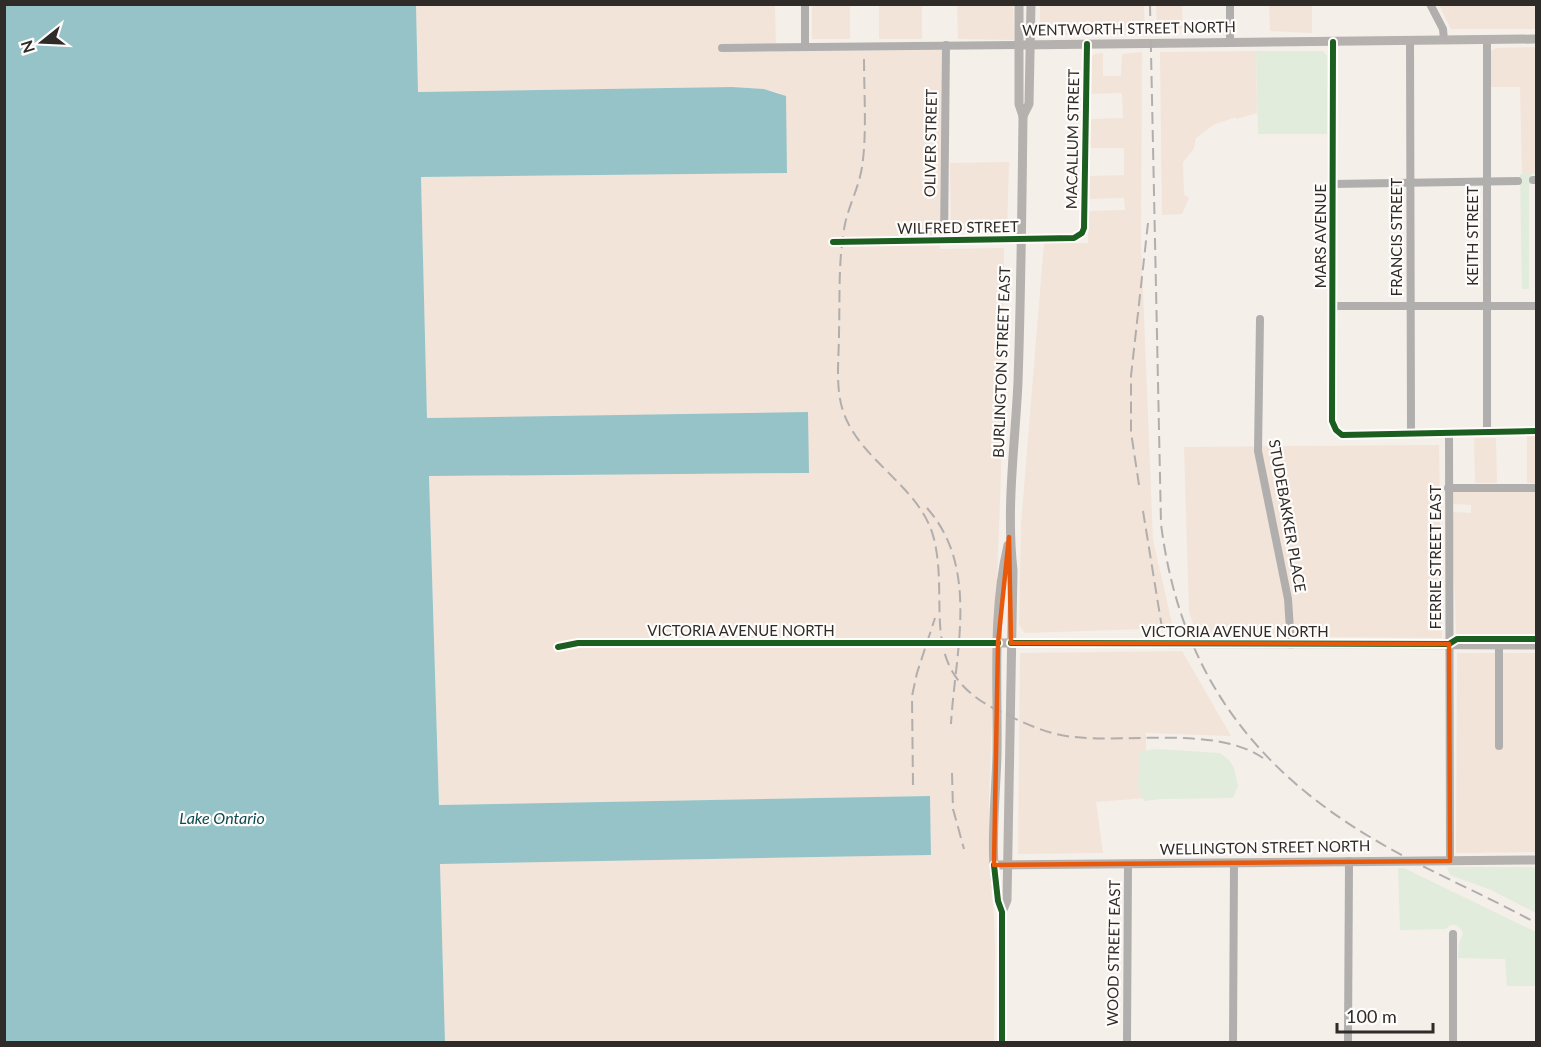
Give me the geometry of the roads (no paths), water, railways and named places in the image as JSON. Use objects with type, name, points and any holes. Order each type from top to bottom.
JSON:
[{"type":"main road","name":"BURLINGTON STREET EAST","points":[[1002,912],[1007,900],[1013,570],[1010,537],[1022,238],[1023,116],[1019,104],[1019,4]]},
{"type":"main road","name":"BURLINGTON STREET EAST","points":[[1023,116],[1029,104],[1031,4]]},
{"type":"main road","name":"WENTWORTH STREET NORTH","points":[[1019,45],[1536,39]]},
{"type":"main road","name":"BURLINGTON STREET EAST","points":[[1002,1042],[1002,912],[998,902],[994,865],[998,643],[1002,569],[1010,537]]},
{"type":"main road","name":"VICTORIA AVENUE NORTH","points":[[998,643],[1536,645]]},
{"type":"main road","name":"WELLINGTON STREET NORTH","points":[[994,865],[1536,860]]},
{"type":"street","points":[[805,4],[805,46]]},
{"type":"street","points":[[1230,4],[1230,43]]},
{"type":"street","points":[[1430,4],[1443,29],[1444,40]]},
{"type":"street","name":"KEITH STREET","points":[[1487,39],[1487,432]]},
{"type":"street","name":"FRANCIS STREET","points":[[1410,40],[1411,434]]},
{"type":"street","name":"MARS AVENUE","points":[[1333,42],[1332,421],[1336,430],[1342,435],[1411,434]]},
{"type":"street","name":"MACALLUM STREET","points":[[1082,233],[1087,44]]},
{"type":"street","name":"OLIVER STREET","points":[[944,240],[946,45]]},
{"type":"street","name":"WENTWORTH STREET NORTH","points":[[722,48],[1019,45]]},
{"type":"street","points":[[1333,184],[1518,181]]},
{"type":"street","name":"WILFRED STREET","points":[[833,242],[1074,238],[1082,233]]},
{"type":"street","points":[[1333,306],[1536,306]]},
{"type":"street","name":"STUDEBAKKER PLACE","points":[[1260,320],[1258,451],[1288,599],[1291,645]]},
{"type":"street","points":[[1411,434],[1536,431]]},
{"type":"street","name":"FERRIE STREET EAST","points":[[1449,433],[1450,861]]},
{"type":"street","points":[[1448,488],[1536,488]]},
{"type":"street","name":"VICTORIA AVENUE NORTH","points":[[558,647],[578,643],[998,643]]},
{"type":"street","points":[[1499,646],[1499,746]]},
{"type":"street","points":[[1348,1042],[1349,861]]},
{"type":"street","points":[[1233,1042],[1234,863]]},
{"type":"street","name":"WOOD STREET EAST","points":[[1126,1042],[1128,864]]},
{"type":"street","points":[[1453,934],[1453,1042]]},
{"type":"water","name":"Lake Ontario","points":[[5,4],[416,5],[418,92],[732,87],[764,89],[786,96],[787,173],[421,177],[427,418],[808,412],[809,473],[429,476],[439,805],[930,796],[931,855],[440,864],[445,1042],[5,1042]]},
{"type":"railway","points":[[1150,4],[1161,524],[1170,575],[1184,623],[1203,666],[1226,706],[1255,743],[1288,777],[1327,808],[1370,837],[1536,923]]},
{"type":"railway","points":[[864,59],[864,155],[859,182],[845,224],[841,251],[839,392],[843,411],[851,429],[917,504],[927,520],[934,539],[938,564],[941,634],[945,655],[954,675],[970,693],[995,709],[1024,723],[1064,736],[1197,739],[1244,748],[1263,758]]},
{"type":"railway","points":[[1139,485],[1131,432],[1131,376],[1148,223]]},
{"type":"railway","points":[[927,508],[943,532],[954,557],[959,584],[959,640],[951,724]]},
{"type":"railway","points":[[1143,511],[1162,628]]},
{"type":"railway","points":[[913,785],[912,696],[935,618]]},
{"type":"railway","points":[[952,773],[953,809],[964,849]]}]
